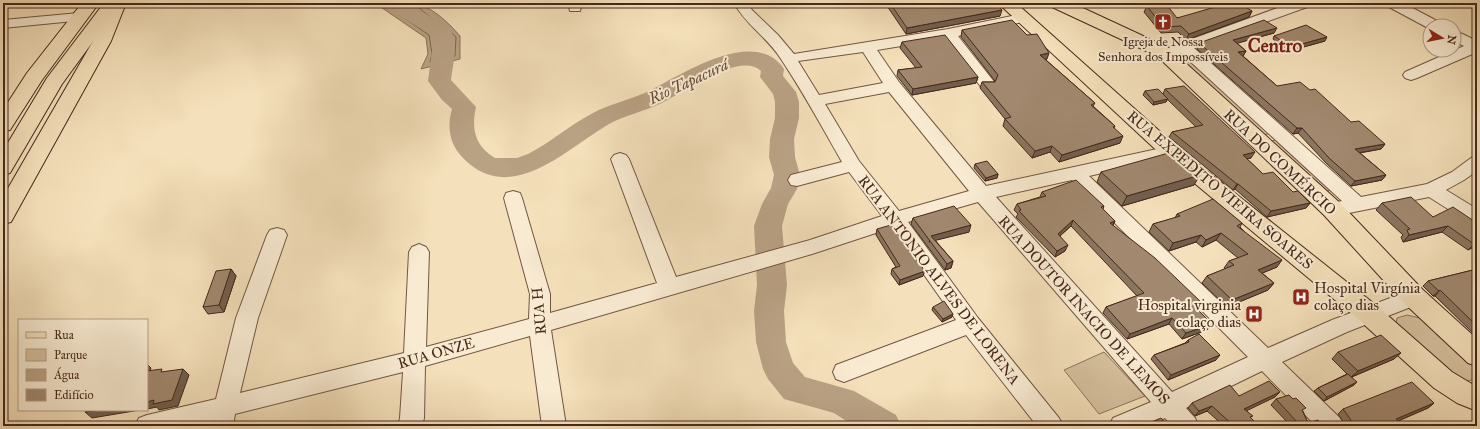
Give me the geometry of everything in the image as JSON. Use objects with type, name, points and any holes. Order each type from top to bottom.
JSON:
[{"type":"main road","points":[[6,119],[34,77],[91,3]]},
{"type":"main road","points":[[3,168],[54,82],[113,3]]},
{"type":"main road","points":[[3,216],[102,41],[118,3]]},
{"type":"main road","name":"RUA DO COMÉRCIO","points":[[1058,3],[1163,52],[1332,209],[1414,297],[1477,355]]},
{"type":"main road","name":"RUA EXPEDITO VIEIRA SOARES","points":[[1017,8],[1171,152],[1368,313],[1443,380],[1466,395],[1477,399]]},
{"type":"street","name":"RUA ANTONIO ALVES DE LORENA","points":[[741,3],[750,16],[779,44],[853,165],[895,219],[970,324],[1051,426]]},
{"type":"street","points":[[1163,52],[1184,47],[1305,3]]},
{"type":"street","points":[[1392,3],[1422,19]]},
{"type":"street","points":[[800,57],[948,34],[1017,8]]},
{"type":"street","points":[[3,24],[79,17]]},
{"type":"street","points":[[948,34],[987,83]]},
{"type":"street","points":[[1462,39],[1476,47]]},
{"type":"street","name":"RUA DOUTOR INACIO DE LEMOS","points":[[866,47],[893,86],[982,194],[1187,426]]},
{"type":"street","points":[[1184,47],[1357,204]]},
{"type":"street","points":[[1410,75],[1476,47]]},
{"type":"street","points":[[814,101],[893,86]]},
{"type":"street","points":[[895,219],[982,194],[1171,152]]},
{"type":"street","points":[[620,160],[669,286]]},
{"type":"street","points":[[1332,209],[1431,190],[1458,176],[1477,162]]},
{"type":"street","points":[[797,180],[853,165]]},
{"type":"street","points":[[1076,174],[1332,426]]},
{"type":"street","points":[[1431,190],[1477,218]]},
{"type":"street","name":"RUA H","points":[[513,198],[540,294],[539,323],[554,426]]},
{"type":"street","name":"RUA ONZE","points":[[147,426],[224,417],[539,323],[787,254],[895,219]]},
{"type":"street","points":[[224,417],[247,318],[277,235]]},
{"type":"street","points":[[410,426],[412,418],[419,252]]},
{"type":"street","points":[[1121,426],[1169,406],[1263,359],[1368,313],[1414,297]]},
{"type":"street","points":[[844,372],[970,324]]},
{"type":"green space","points":[[1191,59],[1272,133],[1258,136],[1178,61]]},
{"type":"green space","points":[[1279,139],[1335,189],[1320,193],[1265,143]]},
{"type":"green space","points":[[1407,315],[1424,319],[1472,364],[1477,378],[1468,381],[1459,379],[1396,324],[1397,318]]},
{"type":"green space","points":[[1104,352],[1145,396],[1099,414],[1064,370]]},
{"type":"water","points":[[411,2],[428,8],[446,21],[460,36],[460,59],[421,69],[428,54],[426,38],[375,3]]},
{"type":"building","points":[[890,3],[995,3],[1002,10],[907,28]]},
{"type":"building","points":[[1229,3],[1239,3],[1252,11],[1189,34],[1181,26],[1163,27],[1147,6],[1167,5],[1177,18]]},
{"type":"building","points":[[1012,20],[1027,35],[1037,34],[1049,53],[1040,55],[1095,103],[1091,105],[1115,126],[1113,127],[1123,136],[1062,155],[1052,146],[1035,151],[1005,119],[1011,117],[982,82],[995,82],[998,75],[962,30]]},
{"type":"building","points":[[1264,20],[1277,28],[1233,40],[1246,51],[1238,52],[1277,86],[1300,82],[1310,90],[1315,89],[1351,122],[1359,121],[1385,144],[1355,149],[1386,175],[1355,181],[1329,158],[1302,128],[1297,128],[1199,43]]},
{"type":"building","points":[[1306,25],[1327,37],[1291,47],[1274,36]]},
{"type":"building","points":[[945,35],[978,77],[913,89],[898,70],[922,67],[902,42]]},
{"type":"building","points":[[1184,86],[1255,152],[1243,155],[1263,174],[1273,172],[1293,192],[1298,191],[1310,203],[1271,211],[1172,132],[1203,125],[1165,89]]},
{"type":"building","points":[[1158,89],[1168,99],[1154,102],[1145,91]]},
{"type":"building","points":[[1172,152],[1200,175],[1127,196],[1101,172]]},
{"type":"building","points":[[987,161],[998,174],[986,178],[975,164]]},
{"type":"building","points":[[1076,180],[1104,206],[1101,207],[1115,221],[1110,223],[1155,258],[1202,303],[1195,307],[1212,324],[1186,333],[1172,318],[1130,334],[1106,307],[1144,293],[1073,220],[1058,234],[1068,245],[1057,251],[1019,211],[1021,210],[1017,204],[1046,196],[1042,192]]},
{"type":"building","points":[[1411,197],[1433,217],[1453,207],[1477,223],[1477,242],[1474,244],[1448,226],[1409,235],[1407,230],[1410,229],[1382,203]]},
{"type":"building","points":[[1213,199],[1242,223],[1237,226],[1282,260],[1258,270],[1274,283],[1232,300],[1207,276],[1234,265],[1229,261],[1248,254],[1221,233],[1206,240],[1201,235],[1173,243],[1153,224],[1180,216],[1177,214]]},
{"type":"building","points":[[954,206],[971,225],[931,236],[953,261],[947,264],[913,218]]},
{"type":"building","points":[[891,225],[925,271],[900,280],[892,269],[900,266],[877,229]]},
{"type":"building","points":[[231,269],[219,305],[203,307],[216,271]]},
{"type":"building","points":[[1477,269],[1477,326],[1440,290],[1439,291],[1428,281]]},
{"type":"building","points":[[944,301],[953,314],[943,319],[933,307]]},
{"type":"building","points":[[1199,334],[1220,355],[1171,375],[1154,355],[1189,342],[1188,340]]},
{"type":"building","points":[[1381,335],[1401,353],[1358,371],[1338,352]]},
{"type":"building","points":[[162,369],[161,372],[183,369],[172,400],[153,404],[154,400],[148,402],[148,371]]},
{"type":"building","points":[[1348,374],[1357,382],[1327,397],[1318,388]]},
{"type":"building","points":[[1269,381],[1280,392],[1244,409],[1253,416],[1250,417],[1259,426],[1234,426],[1212,406],[1199,411],[1192,403],[1230,385],[1239,396]]},
{"type":"building","points":[[1412,382],[1434,403],[1396,419],[1403,426],[1288,426],[1297,422],[1276,399],[1289,395],[1293,399],[1296,398],[1306,408],[1302,410],[1308,423],[1318,420],[1321,423],[1349,423],[1351,420],[1343,409]]},
{"type":"building","points":[[1161,418],[1168,426],[1142,426]]},
{"type":"building","points":[[858,421],[865,426],[854,426]]},
{"type":"waterway","name":"Rio Tapacurá","points":[[392,3],[441,32],[443,50],[439,81],[450,95],[464,107],[461,126],[465,144],[485,164],[495,167],[517,167],[537,160],[547,155],[602,118],[642,103],[716,66],[733,60],[749,58],[763,60],[773,69],[771,77],[784,92],[787,102],[787,118],[782,139],[782,157],[787,175],[784,189],[775,204],[768,226],[772,285],[769,311],[771,342],[779,369],[795,389],[842,401],[884,426]]},
{"type":"place","name":"Igreja de Nossa Senhora dos Impossíveis","points":[[1163,22]]},
{"type":"place","name":"Hospital Virgínia colaço dias","points":[[1301,297]]},
{"type":"place","name":"Hospital virginia colaço dias","points":[[1254,314]]},
{"type":"district","name":"Centro","points":[[1275,45]]}]
